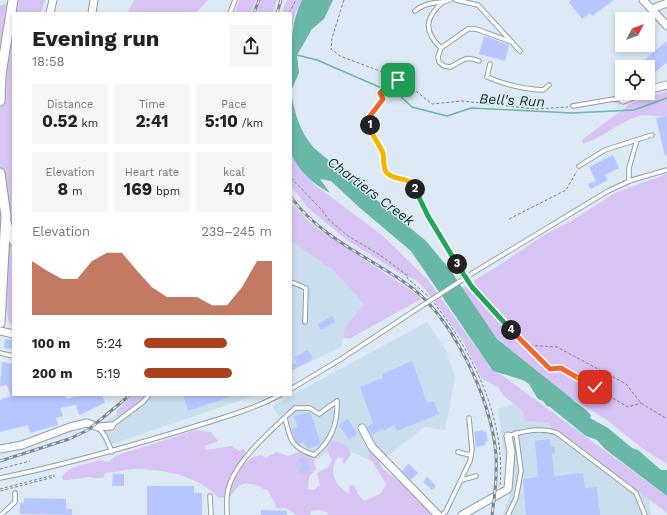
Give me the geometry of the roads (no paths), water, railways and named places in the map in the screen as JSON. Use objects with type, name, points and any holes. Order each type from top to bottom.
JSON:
[{"type":"street","points":[[0,101],[1,75],[13,0]]},
{"type":"street","points":[[50,12],[53,0]]},
{"type":"street","points":[[92,12],[94,0]]},
{"type":"street","points":[[643,0],[667,26]]},
{"type":"street","points":[[652,9],[667,3]]},
{"type":"street","points":[[655,88],[667,85]]},
{"type":"street","points":[[0,173],[6,216],[12,237]]},
{"type":"street","points":[[0,323],[6,216]]},
{"type":"street","points":[[0,331],[12,334]]},
{"type":"street","points":[[0,449],[22,445],[70,427],[87,423],[98,427],[111,426]]},
{"type":"street","points":[[362,428],[372,447],[438,515]]},
{"type":"street","points":[[462,515],[508,489],[511,452],[508,436]]},
{"type":"lane","points":[[230,12],[235,0]]},
{"type":"lane","points":[[415,11],[423,4],[430,1],[443,2],[450,0]]},
{"type":"lane","points":[[456,0],[478,5],[520,51]]},
{"type":"lane","points":[[441,48],[432,40],[428,30],[431,15],[443,2]]},
{"type":"lane","points":[[479,62],[471,58],[462,59],[450,67],[444,66],[438,62],[438,56],[441,48],[468,29],[476,29],[512,42]]},
{"type":"lane","points":[[490,64],[487,77],[502,84],[518,88],[543,90],[549,85]]},
{"type":"lane","points":[[573,106],[615,99]]},
{"type":"lane","points":[[579,166],[605,150],[652,135]]},
{"type":"lane","points":[[629,181],[629,168],[637,140]]},
{"type":"lane","points":[[292,388],[476,271],[608,191],[629,181],[667,170]]},
{"type":"lane","points":[[292,282],[306,288],[305,322]]},
{"type":"lane","points":[[0,353],[12,356]]},
{"type":"lane","points":[[111,426],[143,402],[148,396]]},
{"type":"lane","points":[[0,478],[42,470],[112,452],[231,415],[278,396]]},
{"type":"lane","points":[[227,515],[230,482],[251,451],[295,408],[310,408],[319,414],[337,401],[337,418],[325,446],[314,455],[301,451],[294,445],[290,438],[285,418]]},
{"type":"lane","points":[[442,515],[470,461],[472,450],[469,418]]},
{"type":"lane","points":[[98,427],[105,436],[112,452]]},
{"type":"lane","points":[[508,436],[526,430],[552,431],[557,433],[632,489],[636,493],[645,515]]},
{"type":"lane","points":[[508,515],[516,498],[521,471],[516,434]]},
{"type":"lane","points":[[458,452],[470,455]]},
{"type":"lane","points":[[461,480],[476,476]]},
{"type":"lane","points":[[1,515],[15,502],[15,493]]},
{"type":"lane","points":[[210,496],[211,515]]},
{"type":"waterway","name":"Bell's Run","points":[[297,55],[317,60],[400,96],[412,107],[447,116],[471,108],[572,113],[634,110],[667,98]]},
{"type":"railway","points":[[254,12],[259,0]]},
{"type":"railway","points":[[277,12],[281,0]]},
{"type":"railway","points":[[292,198],[302,211],[329,234],[404,282],[421,296],[438,314],[453,336],[478,384],[487,409],[493,433],[496,455],[496,470],[492,515]]},
{"type":"railway","points":[[0,461],[69,439],[88,430],[129,396]]},
{"type":"water label","name":"Chartiers Creek","points":[[371,191]]}]
